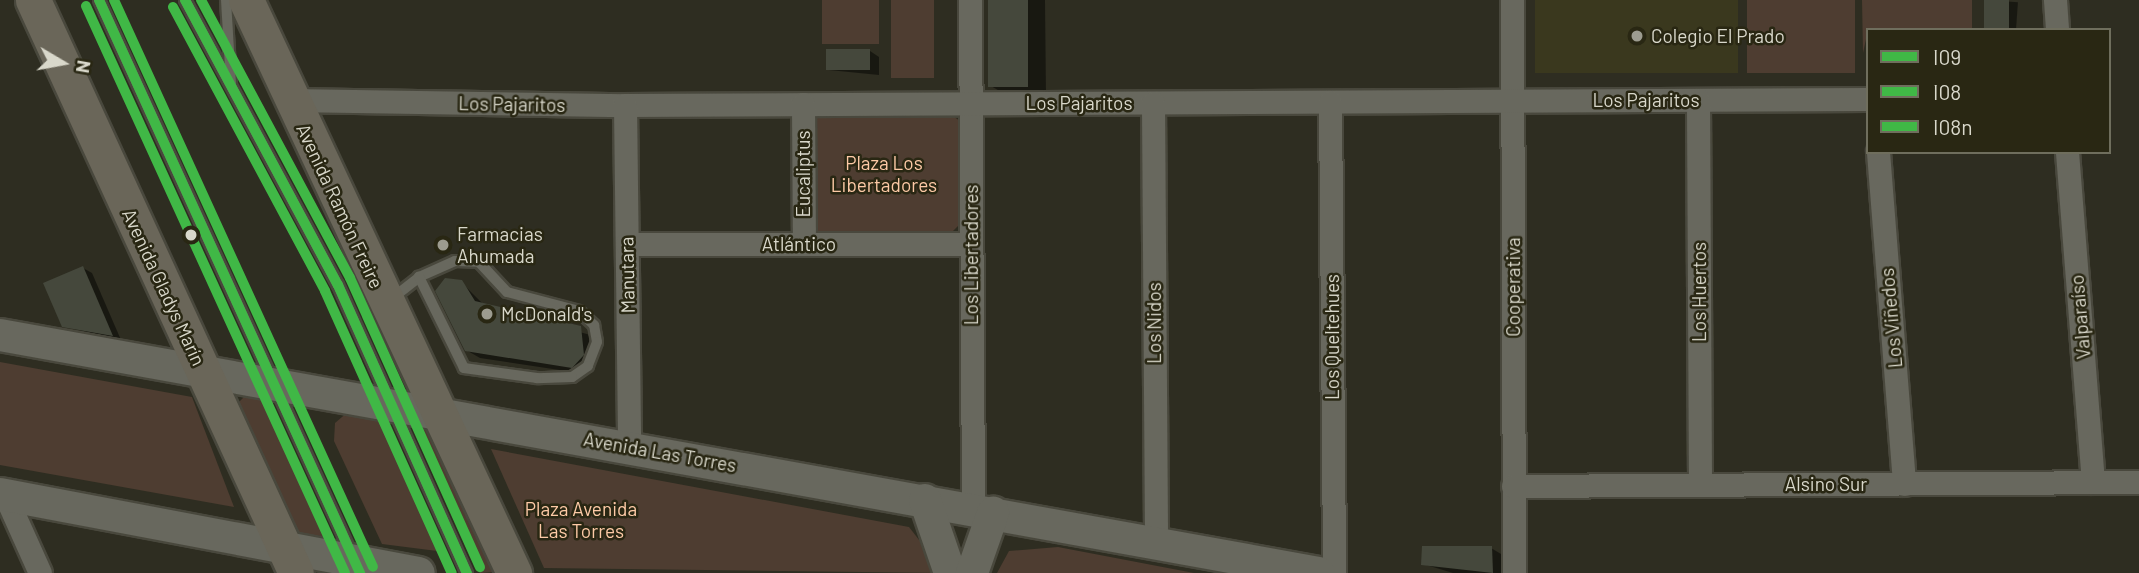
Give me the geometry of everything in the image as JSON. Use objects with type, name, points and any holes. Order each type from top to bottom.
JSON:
[{"type":"main road","name":"Avenida Gladys Marín","points":[[33,0],[290,561]]},
{"type":"main road","name":"Avenida Ramón Freire","points":[[246,0],[435,412]]},
{"type":"main road","points":[[435,412],[514,573]]},
{"type":"street","name":"Los Libertadores","points":[[970,0],[971,244],[983,511]]},
{"type":"street","name":"Cooperativa","points":[[1512,0],[1514,573]]},
{"type":"street","points":[[2055,0],[2057,28]]},
{"type":"street","name":"Los Pajaritos","points":[[290,100],[625,105],[1866,99]]},
{"type":"street","name":"Los Huertos","points":[[1699,100],[1700,485]]},
{"type":"street","name":"Los Queltehues","points":[[1330,102],[1334,573]]},
{"type":"street","name":"Los Nidos","points":[[1153,103],[1156,543]]},
{"type":"street","name":"Eucaliptus","points":[[803,104],[804,244]]},
{"type":"street","name":"Manutara","points":[[625,105],[629,446]]},
{"type":"street","name":"Los Viñedos","points":[[1878,154],[1904,484]]},
{"type":"street","name":"Valparaíso","points":[[2067,154],[2093,482]]},
{"type":"street","name":"Atlántico","points":[[627,244],[971,244]]},
{"type":"street","name":"Avenida Las Torres","points":[[0,335],[276,386],[629,446],[1319,573]]},
{"type":"street","name":"Alsino Sur","points":[[1513,486],[2139,482]]},
{"type":"street","points":[[3,495],[290,561],[419,573]]},
{"type":"street","points":[[3,495],[40,573]]},
{"type":"street","points":[[925,500],[950,573]]},
{"type":"street","points":[[972,573],[983,511]]},
{"type":"lane","points":[[99,0],[358,567]]},
{"type":"lane","points":[[185,0],[338,285],[467,573]]},
{"type":"lane","points":[[226,0],[231,85]]},
{"type":"lane","points":[[385,304],[419,277],[455,261],[479,262],[507,292],[579,311],[594,325],[597,342],[588,366],[572,377],[537,378],[464,368],[419,277]]},
{"type":"shaded area","name":"Colegio El Prado","points":[[1535,0],[1738,0],[1738,73],[1535,73]]},
{"type":"green space","points":[[822,0],[879,0],[879,44],[822,44]]},
{"type":"green space","points":[[891,0],[934,0],[934,78],[891,78]]},
{"type":"green space","points":[[1747,0],[1855,0],[1855,73],[1747,73]]},
{"type":"green space","points":[[1862,0],[1972,0],[1972,28],[1866,28],[1863,53]]},
{"type":"green space","name":"Plaza Los Libertadores","points":[[817,114],[950,114],[960,121],[959,225],[951,233],[813,232],[811,118]]},
{"type":"green space","points":[[0,362],[192,397],[234,507],[0,465]]},
{"type":"green space","points":[[250,391],[263,392],[327,537],[293,532],[236,405]]},
{"type":"green space","points":[[356,405],[373,408],[445,552],[382,544],[334,441],[335,423]]},
{"type":"green space","points":[[411,423],[424,425],[495,572],[480,573]]},
{"type":"green space","name":"Plaza Avenida Las Torres","points":[[491,449],[909,527],[941,568],[940,573],[544,568]]},
{"type":"green space","points":[[1058,547],[1194,573],[997,573],[1009,551]]},
{"type":"building","points":[[988,0],[1028,0],[1028,87],[988,87]]},
{"type":"building","points":[[1984,0],[2009,0],[2009,28],[1984,28]]},
{"type":"building","points":[[826,49],[870,49],[870,70],[826,70]]},
{"type":"building","points":[[83,266],[113,336],[62,327],[43,283]]},
{"type":"building","name":"McDonald's","points":[[445,278],[462,280],[475,301],[581,326],[584,355],[572,368],[465,351],[435,291]]},
{"type":"building","points":[[1422,546],[1492,546],[1493,573],[1421,565]]},
{"type":"transit line","name":"I09","points":[[99,0],[360,573]]},
{"type":"transit line","name":"I08n","points":[[114,0],[373,567]]},
{"type":"transit line","name":"I09","points":[[185,0],[338,285],[467,573]]},
{"type":"transit line","name":"I08n","points":[[201,0],[350,278],[480,567]]},
{"type":"transit line","name":"I08","points":[[86,6],[345,573]]},
{"type":"transit line","name":"I08","points":[[173,7],[325,291],[452,573]]},
{"type":"place","name":"Colegio El Prado","points":[[1637,36]]},
{"type":"place","name":"Farmacias Ahumada","points":[[443,245]]},
{"type":"place","name":"McDonald's","points":[[487,314]]}]
